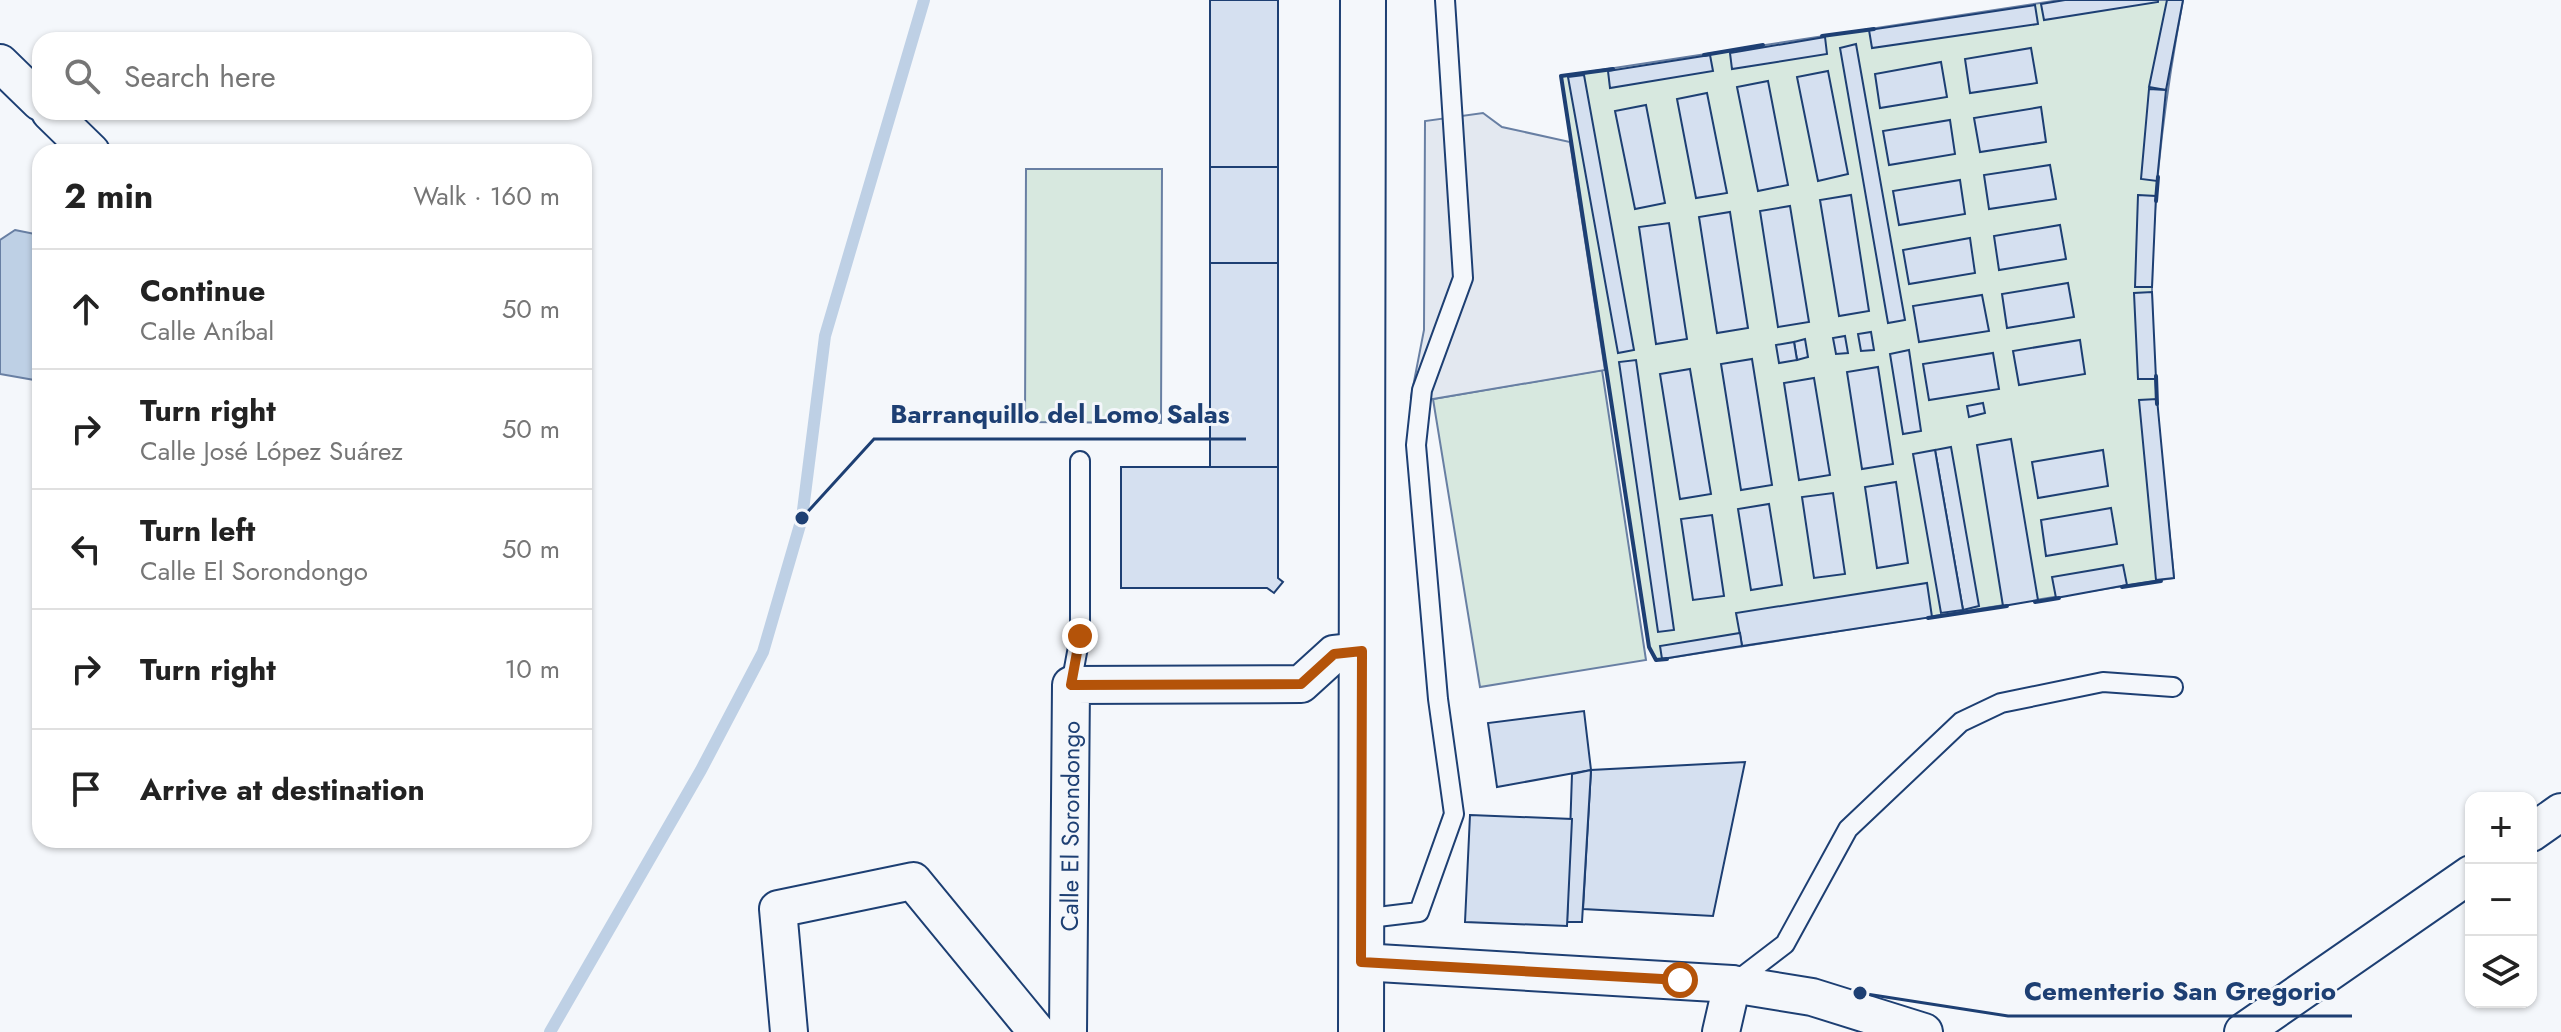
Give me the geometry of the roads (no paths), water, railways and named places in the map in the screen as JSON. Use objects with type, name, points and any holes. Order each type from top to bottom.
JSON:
[{"type":"main road","points":[[1361,1032],[1363,0]]},
{"type":"street","points":[[0,63],[32,94]]},
{"type":"street","points":[[58,120],[83,144]]},
{"type":"street","points":[[1071,685],[1301,684],[1334,654],[1362,651]]},
{"type":"street","name":"Calle El Sorondongo","points":[[1068,1032],[1071,685]]},
{"type":"street","points":[[2537,829],[2561,812]]},
{"type":"street","points":[[2243,1032],[2465,878]]},
{"type":"street","points":[[789,1032],[778,909],[913,881],[1037,1032]]},
{"type":"street","points":[[1361,962],[1732,984],[1812,997],[1924,1032]]},
{"type":"street","points":[[1721,1032],[1732,984]]},
{"type":"lane","points":[[1361,919],[1419,912],[1454,814],[1438,699],[1416,445],[1422,390],[1463,278],[1445,0]]},
{"type":"lane","points":[[1071,685],[1080,636],[1080,461]]},
{"type":"lane","points":[[1732,984],[1785,944],[1848,829],[1961,722],[2001,703],[2103,682],[2173,687]]},
{"type":"water","points":[[15,230],[32,233],[32,380],[0,374],[0,240]]},
{"type":"waterway","points":[[550,1032],[701,770],[763,652],[802,518],[825,336],[924,0]]},
{"type":"place","name":"Barranquillo del Lomo Salas","points":[[802,518]]},
{"type":"place","name":"Cementerio San Gregorio","points":[[1860,993]]}]
